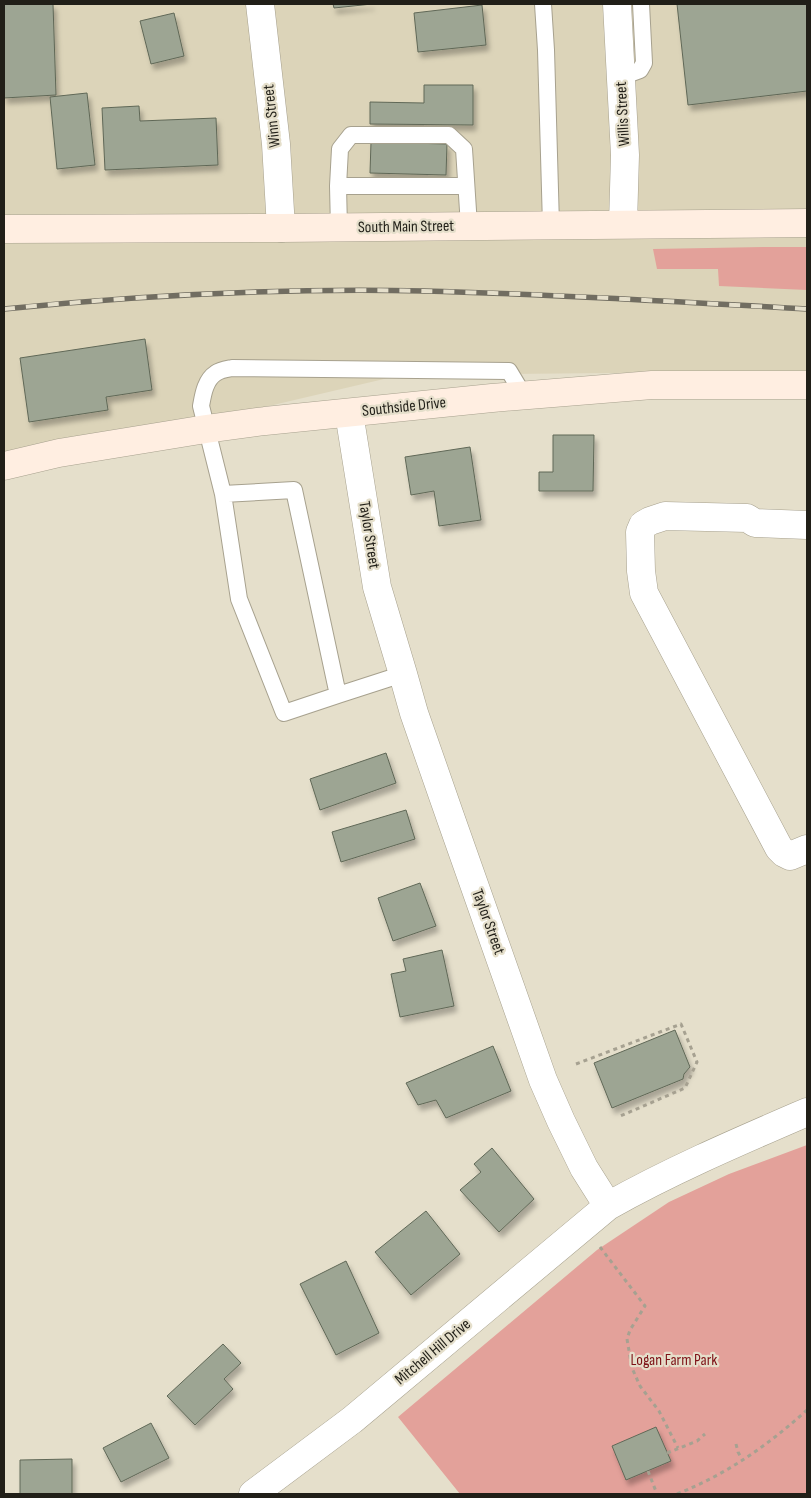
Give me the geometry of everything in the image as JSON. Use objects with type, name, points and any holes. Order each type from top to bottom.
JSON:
[{"type":"main road","name":"South Main Street","points":[[4,229],[339,228],[807,223]]},
{"type":"main road","name":"Southside Drive","points":[[4,466],[59,453],[265,421],[652,385],[807,385]]},
{"type":"street","name":"Winn Street","points":[[260,4],[276,144],[281,228]]},
{"type":"street","name":"Willis Street","points":[[617,4],[624,155],[623,224]]},
{"type":"street","name":"Taylor Street","points":[[349,413],[377,587],[414,712],[544,1080],[584,1168],[608,1206]]},
{"type":"street","points":[[807,525],[755,523],[747,518],[664,516],[643,525],[640,532],[644,592],[769,830],[779,848],[790,856],[807,849]]},
{"type":"street","points":[[608,1206],[643,1186],[700,1159],[807,1112]]},
{"type":"street","name":"Mitchell Hill Drive","points":[[253,1494],[352,1420],[608,1206]]},
{"type":"lane","points":[[543,4],[551,225]]},
{"type":"lane","points":[[621,77],[640,70],[644,63],[641,4]]},
{"type":"lane","points":[[339,228],[338,186],[340,149],[350,135],[449,135],[464,149],[469,226]]},
{"type":"lane","points":[[338,186],[466,186]]},
{"type":"lane","points":[[403,674],[284,713],[239,599],[223,494],[201,406],[207,383],[216,373],[232,368],[509,371],[524,396]]},
{"type":"lane","points":[[223,494],[294,490],[338,695]]},
{"type":"path","points":[[576,1064],[681,1024],[697,1062],[685,1088],[618,1117]]},
{"type":"path","points":[[605,1254],[645,1306],[630,1330],[627,1339],[632,1368],[640,1386],[659,1411],[678,1448]]},
{"type":"path","points":[[677,1494],[743,1461],[780,1434],[807,1410]]},
{"type":"path","points":[[667,1453],[697,1440],[704,1434]]},
{"type":"path","points":[[736,1444],[743,1461]]},
{"type":"path","points":[[648,1471],[658,1494]]},
{"type":"shaded area","points":[[4,4],[807,4],[807,371],[401,375],[4,468]]},
{"type":"green space","points":[[807,247],[807,290],[719,286],[718,269],[657,269],[653,249]]},
{"type":"green space","name":"Logan Farm Park","points":[[807,1145],[807,1494],[460,1494],[398,1417],[597,1250],[669,1202],[729,1174]]},
{"type":"building","points":[[4,4],[53,4],[56,95],[4,98]]},
{"type":"building","points":[[333,4],[372,4],[334,8]]},
{"type":"building","points":[[677,4],[807,4],[807,91],[688,105]]},
{"type":"building","points":[[482,5],[486,45],[418,52],[414,13]]},
{"type":"building","points":[[174,13],[184,56],[151,64],[140,21]]},
{"type":"building","points":[[424,85],[473,85],[473,125],[370,124],[370,102],[424,103]]},
{"type":"building","points":[[87,93],[95,165],[57,169],[50,97]]},
{"type":"building","points":[[139,106],[140,121],[216,118],[218,165],[105,170],[102,108]]},
{"type":"building","points":[[371,142],[447,144],[446,175],[370,173]]},
{"type":"building","points":[[145,339],[152,390],[106,397],[108,410],[29,422],[20,358]]},
{"type":"building","points":[[553,435],[594,435],[593,491],[539,491],[539,472],[553,472]]},
{"type":"building","points":[[470,447],[481,520],[439,526],[434,491],[411,495],[405,457]]},
{"type":"building","points":[[386,753],[396,783],[320,810],[310,779]]},
{"type":"building","points":[[406,810],[415,839],[341,862],[332,832]]},
{"type":"building","points":[[420,883],[436,926],[393,941],[378,898]]},
{"type":"building","points":[[442,950],[454,1006],[400,1017],[391,974],[406,971],[403,959]]},
{"type":"building","points":[[675,1030],[690,1067],[684,1074],[683,1079],[612,1108],[594,1063]]},
{"type":"building","points":[[493,1046],[511,1091],[446,1118],[436,1100],[418,1105],[406,1083]]},
{"type":"building","points":[[492,1148],[534,1199],[499,1232],[460,1190],[481,1172],[474,1164]]},
{"type":"building","points":[[426,1211],[460,1254],[411,1295],[375,1252]]},
{"type":"building","points":[[346,1261],[379,1333],[336,1355],[300,1284]]},
{"type":"building","points":[[223,1344],[241,1363],[224,1379],[233,1389],[195,1425],[167,1396]]},
{"type":"building","points":[[151,1423],[169,1458],[121,1482],[103,1448]]},
{"type":"building","points":[[656,1427],[671,1461],[626,1480],[612,1446]]},
{"type":"building","points":[[72,1459],[72,1494],[20,1494],[20,1460]]},
{"type":"railway","points":[[4,309],[161,296],[371,290],[616,298],[807,309]]}]
